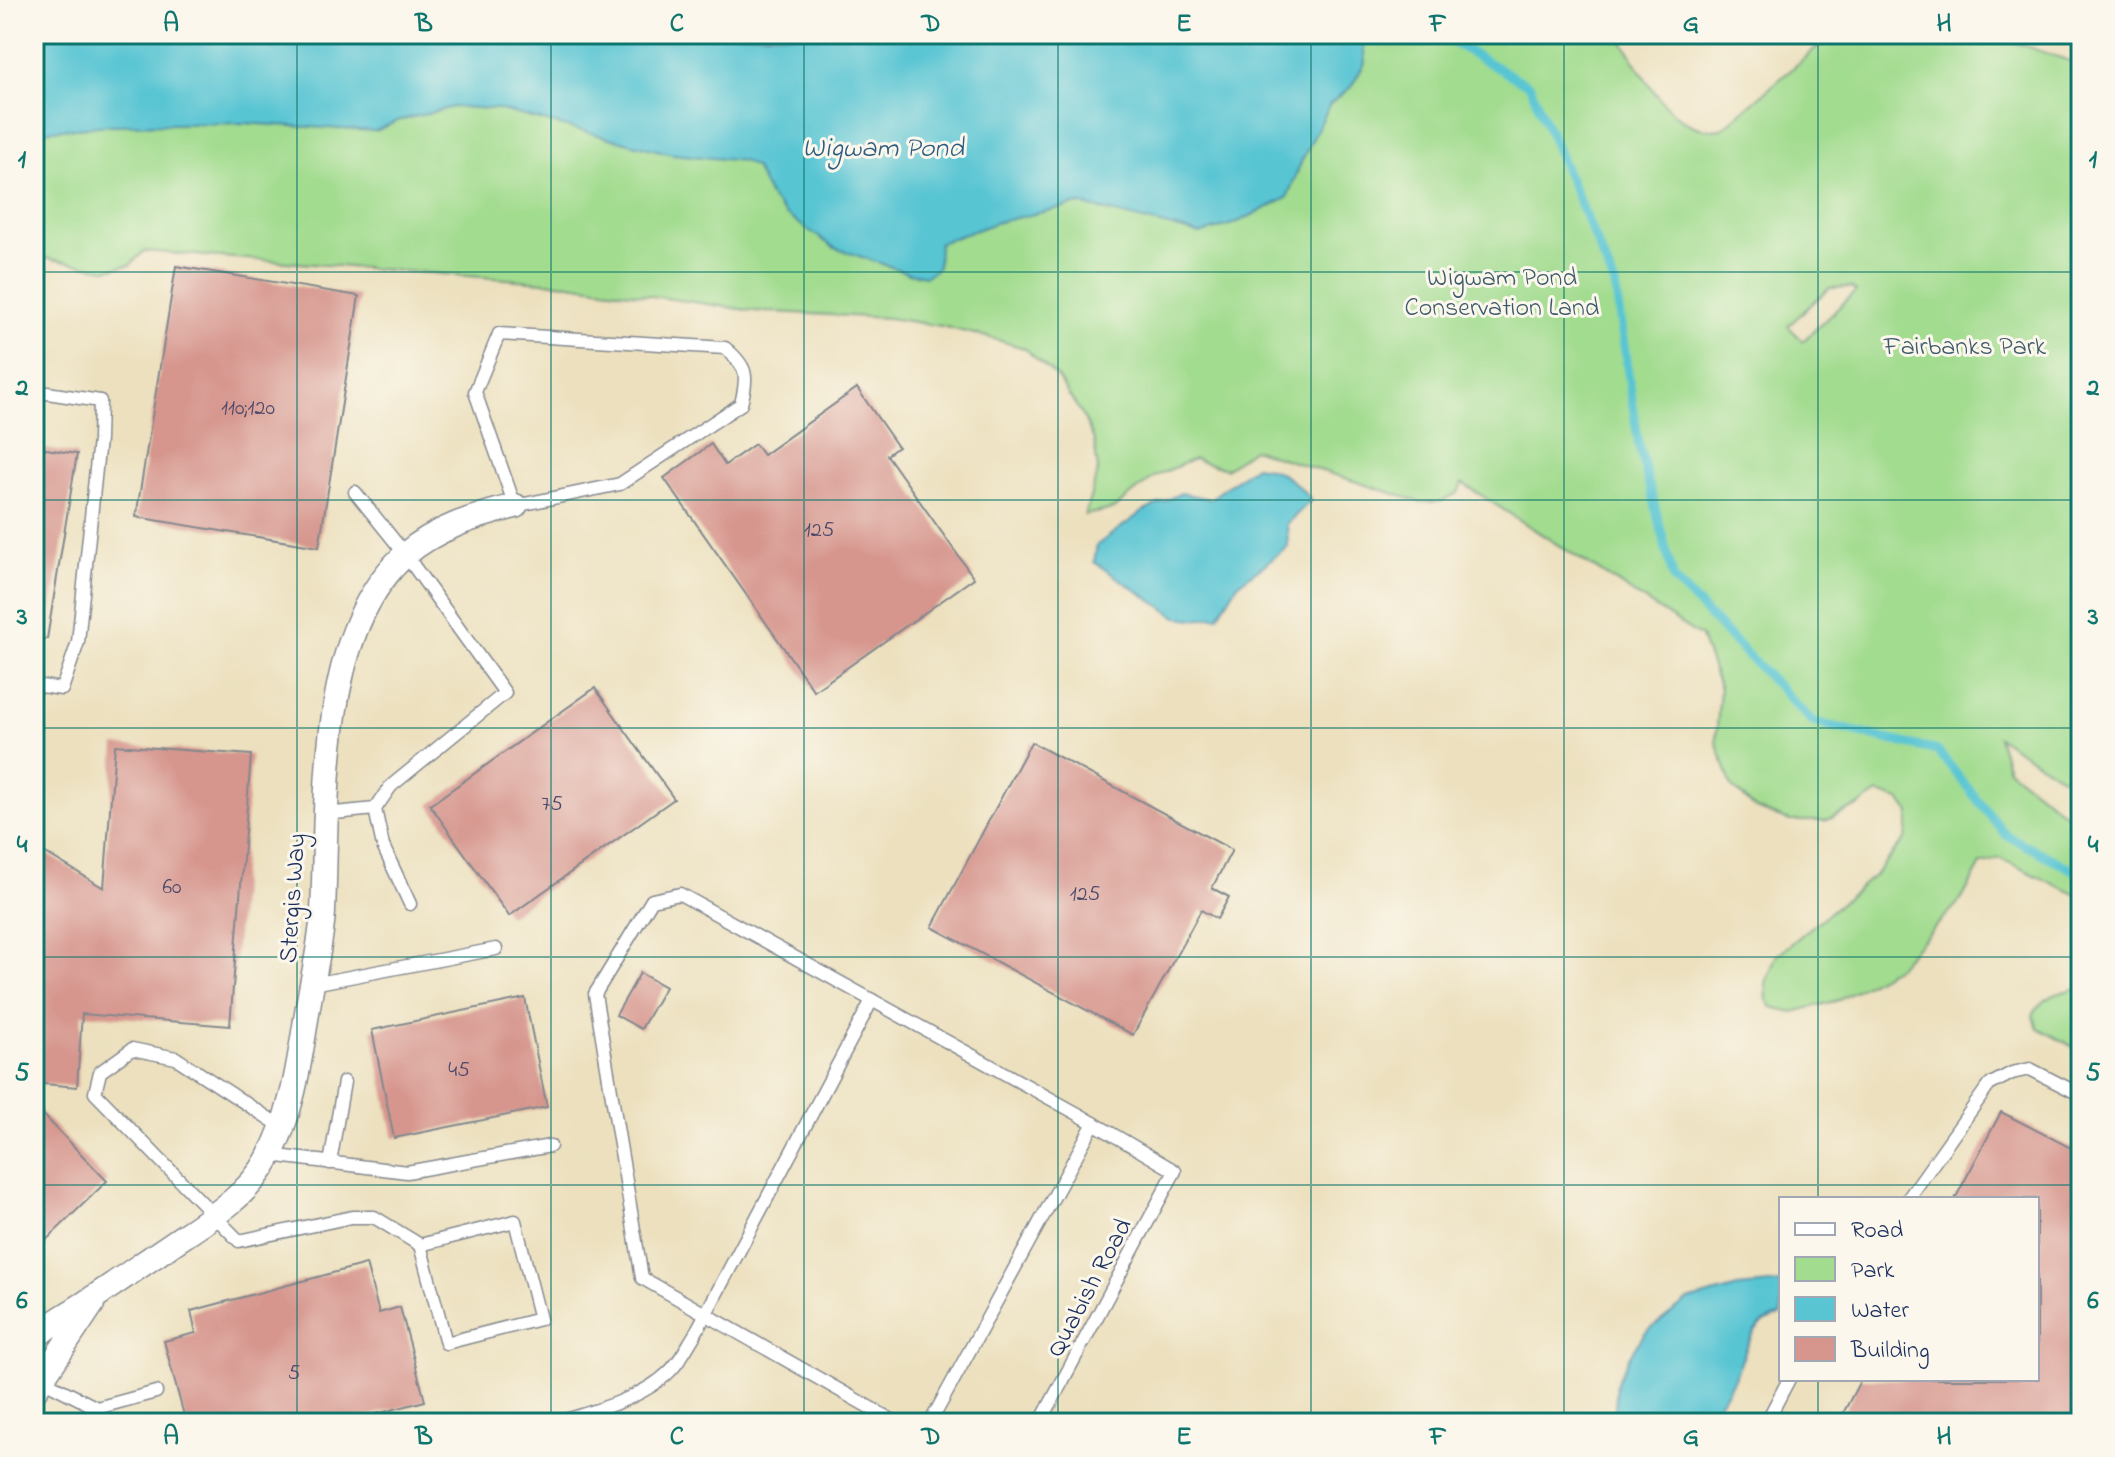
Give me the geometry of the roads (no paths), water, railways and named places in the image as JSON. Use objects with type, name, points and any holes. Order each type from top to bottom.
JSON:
[{"type":"street","name":"Stergis Way","points":[[34,1338],[215,1214],[247,1185],[270,1155],[282,1127],[301,1061],[323,913],[325,814],[334,714],[345,665],[361,620],[381,582],[405,554],[439,532],[477,516],[515,506]]},
{"type":"street","name":"Stergis Way","points":[[38,1386],[98,1295]]},
{"type":"lane","points":[[499,334],[725,348],[742,362],[746,384],[741,404],[620,484],[515,506],[475,392],[499,334]]},
{"type":"lane","points":[[34,391],[100,401],[99,440],[78,642],[62,689],[34,685]]},
{"type":"lane","points":[[355,492],[405,554],[505,693],[391,786],[375,809],[383,846],[410,904]]},
{"type":"lane","points":[[325,814],[375,809]]},
{"type":"lane","points":[[897,1423],[642,1278],[595,994],[652,900],[680,894],[1094,1123],[930,1423]]},
{"type":"lane","points":[[313,984],[496,949]]},
{"type":"lane","points":[[556,1423],[598,1410],[645,1389],[670,1372],[694,1336],[872,1000]]},
{"type":"lane","points":[[282,1127],[176,1058],[132,1049],[100,1072],[95,1093],[239,1241],[352,1217],[374,1217],[420,1245],[446,1343],[540,1319],[515,1221],[420,1245]]},
{"type":"lane","points":[[1909,1197],[1989,1085],[2012,1073],[2030,1069],[2081,1095]]},
{"type":"lane","points":[[330,1163],[344,1082]]},
{"type":"lane","name":"Quabish Road","points":[[1040,1423],[1175,1171],[1094,1123]]},
{"type":"lane","points":[[270,1155],[407,1172],[550,1146]]},
{"type":"lane","points":[[1766,1423],[1788,1381]]},
{"type":"lane","points":[[38,1386],[97,1408],[156,1392]]},
{"type":"water","name":"Wigwam Pond","points":[[34,34],[1362,34],[1365,63],[1351,87],[1330,104],[1287,198],[1236,223],[1200,234],[1079,204],[998,222],[939,243],[938,267],[926,276],[835,248],[785,214],[770,197],[755,168],[743,161],[672,154],[497,109],[453,107],[397,121],[376,131],[242,123],[110,125],[41,131],[34,126]]},
{"type":"water","points":[[1255,466],[1287,477],[1311,500],[1287,524],[1288,547],[1238,584],[1218,616],[1195,619],[1177,617],[1094,562],[1097,545],[1142,512],[1181,493],[1210,499]]},
{"type":"water","points":[[1779,1283],[1779,1316],[1764,1323],[1753,1335],[1732,1381],[1707,1423],[1614,1423],[1617,1382],[1645,1333],[1687,1301],[1738,1287]]},
{"type":"waterway","points":[[1438,34],[1530,86],[1615,285],[1639,446],[1674,580],[1813,722],[1938,751],[2006,835],[2081,874]]},
{"type":"park label","name":"Wigwam Pond Conservation Land","points":[[1502,291]]},
{"type":"park label","name":"Fairbanks Park","points":[[1965,345]]}]
